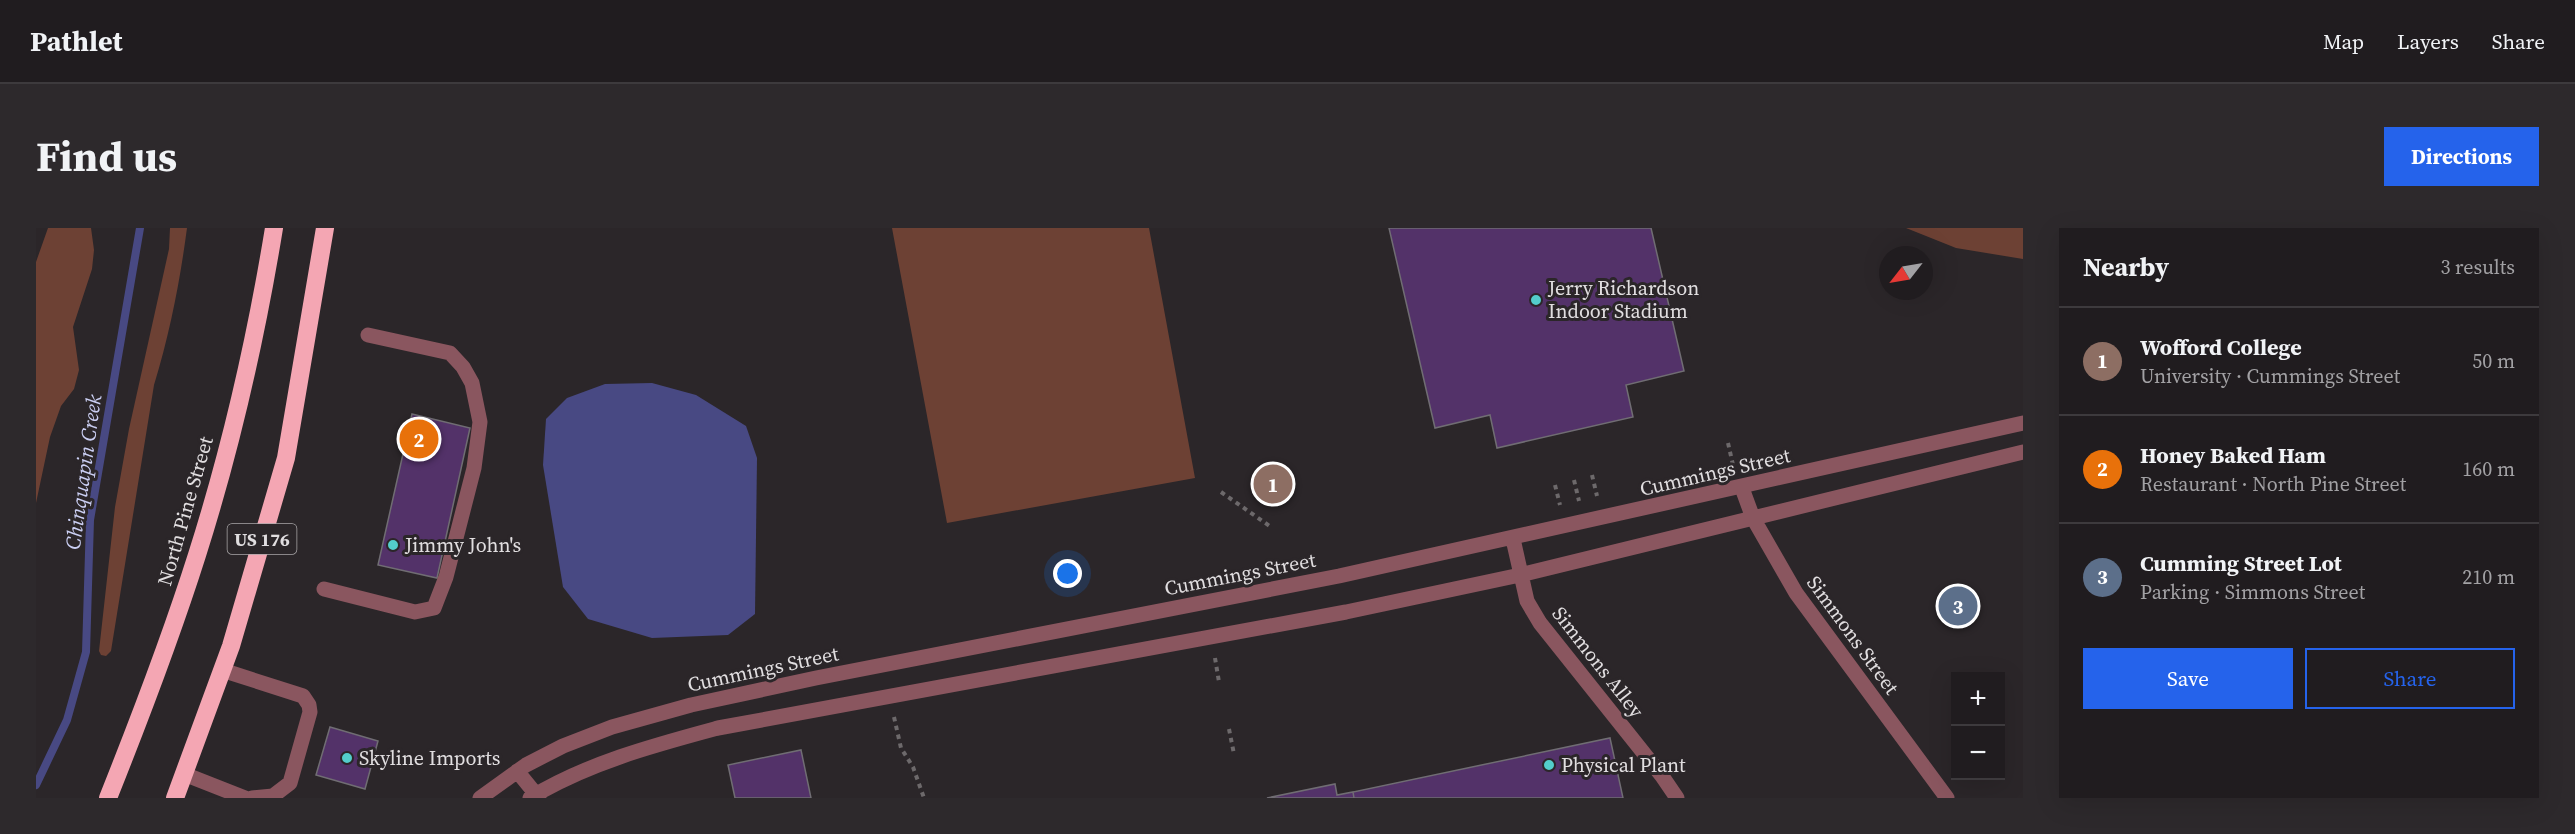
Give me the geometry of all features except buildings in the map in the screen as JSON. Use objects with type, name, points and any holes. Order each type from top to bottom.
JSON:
[{"type":"highway","name":"North Pine Street","points":[[108,798],[168,642],[206,526],[238,409],[263,294],[274,228]]},
{"type":"highway","name":"US 176","points":[[179,790],[222,670],[286,458],[325,228]]},
{"type":"street","points":[[324,589],[415,612],[434,608],[446,577],[474,468],[480,422],[472,383],[463,367],[450,353],[368,335]]},
{"type":"street","name":"Cummings Street","points":[[480,798],[518,771],[563,746],[612,727],[691,705],[816,678],[1339,576],[1742,488],[2023,423]]},
{"type":"street","points":[[518,771],[535,797],[625,755],[718,728],[1334,614],[1520,575],[2023,452]]},
{"type":"street","name":"Simmons Street","points":[[1742,488],[1752,518],[1796,593],[1947,798]]},
{"type":"street","name":"Simmons Alley","points":[[1513,539],[1527,601],[1540,623],[1677,798]]},
{"type":"street","points":[[222,670],[303,696],[309,705],[310,712],[290,783],[273,796],[252,798]]},
{"type":"street","points":[[179,790],[245,798]]},
{"type":"path","points":[[1728,443],[1734,466]]},
{"type":"path","points":[[1592,476],[1598,498]]},
{"type":"path","points":[[1574,480],[1579,502]]},
{"type":"path","points":[[1555,485],[1560,507]]},
{"type":"path","points":[[1221,492],[1271,527]]},
{"type":"path","points":[[1215,658],[1219,682]]},
{"type":"path","points":[[894,716],[901,748],[913,767],[924,798]]},
{"type":"path","points":[[1229,729],[1234,754]]},
{"type":"shaded area","points":[[48,228],[91,228],[94,250],[92,269],[73,327],[79,370],[74,389],[61,406],[50,437],[36,503],[36,262]]},
{"type":"shaded area","points":[[170,228],[187,228],[170,326],[154,385],[111,651],[106,656],[101,655],[99,651],[115,507],[129,429],[169,249]]},
{"type":"shaded area","points":[[892,228],[1149,228],[1195,478],[947,523]]},
{"type":"shaded area","points":[[1906,228],[2023,228],[2023,259],[1956,248]]},
{"type":"shaded area","points":[[652,383],[696,395],[746,426],[757,458],[755,614],[728,635],[652,638],[588,619],[563,587],[543,465],[546,419],[567,398],[605,384]]},
{"type":"waterway","name":"Chinquapin Creek","points":[[36,785],[67,720],[86,652],[90,520],[140,228]]},
{"type":"place","name":"Jerry Richardson Indoor Stadium","points":[[1536,300]]},
{"type":"place","name":"Honey Baked Ham","points":[[419,439]]},
{"type":"place","name":"Wofford College","points":[[1273,484]]},
{"type":"place","name":"Jimmy John's","points":[[393,545]]},
{"type":"place","name":"Cumming Street Lot","points":[[1958,606]]},
{"type":"place","name":"Skyline Imports","points":[[347,758]]},
{"type":"place","name":"Physical Plant","points":[[1549,765]]}]
